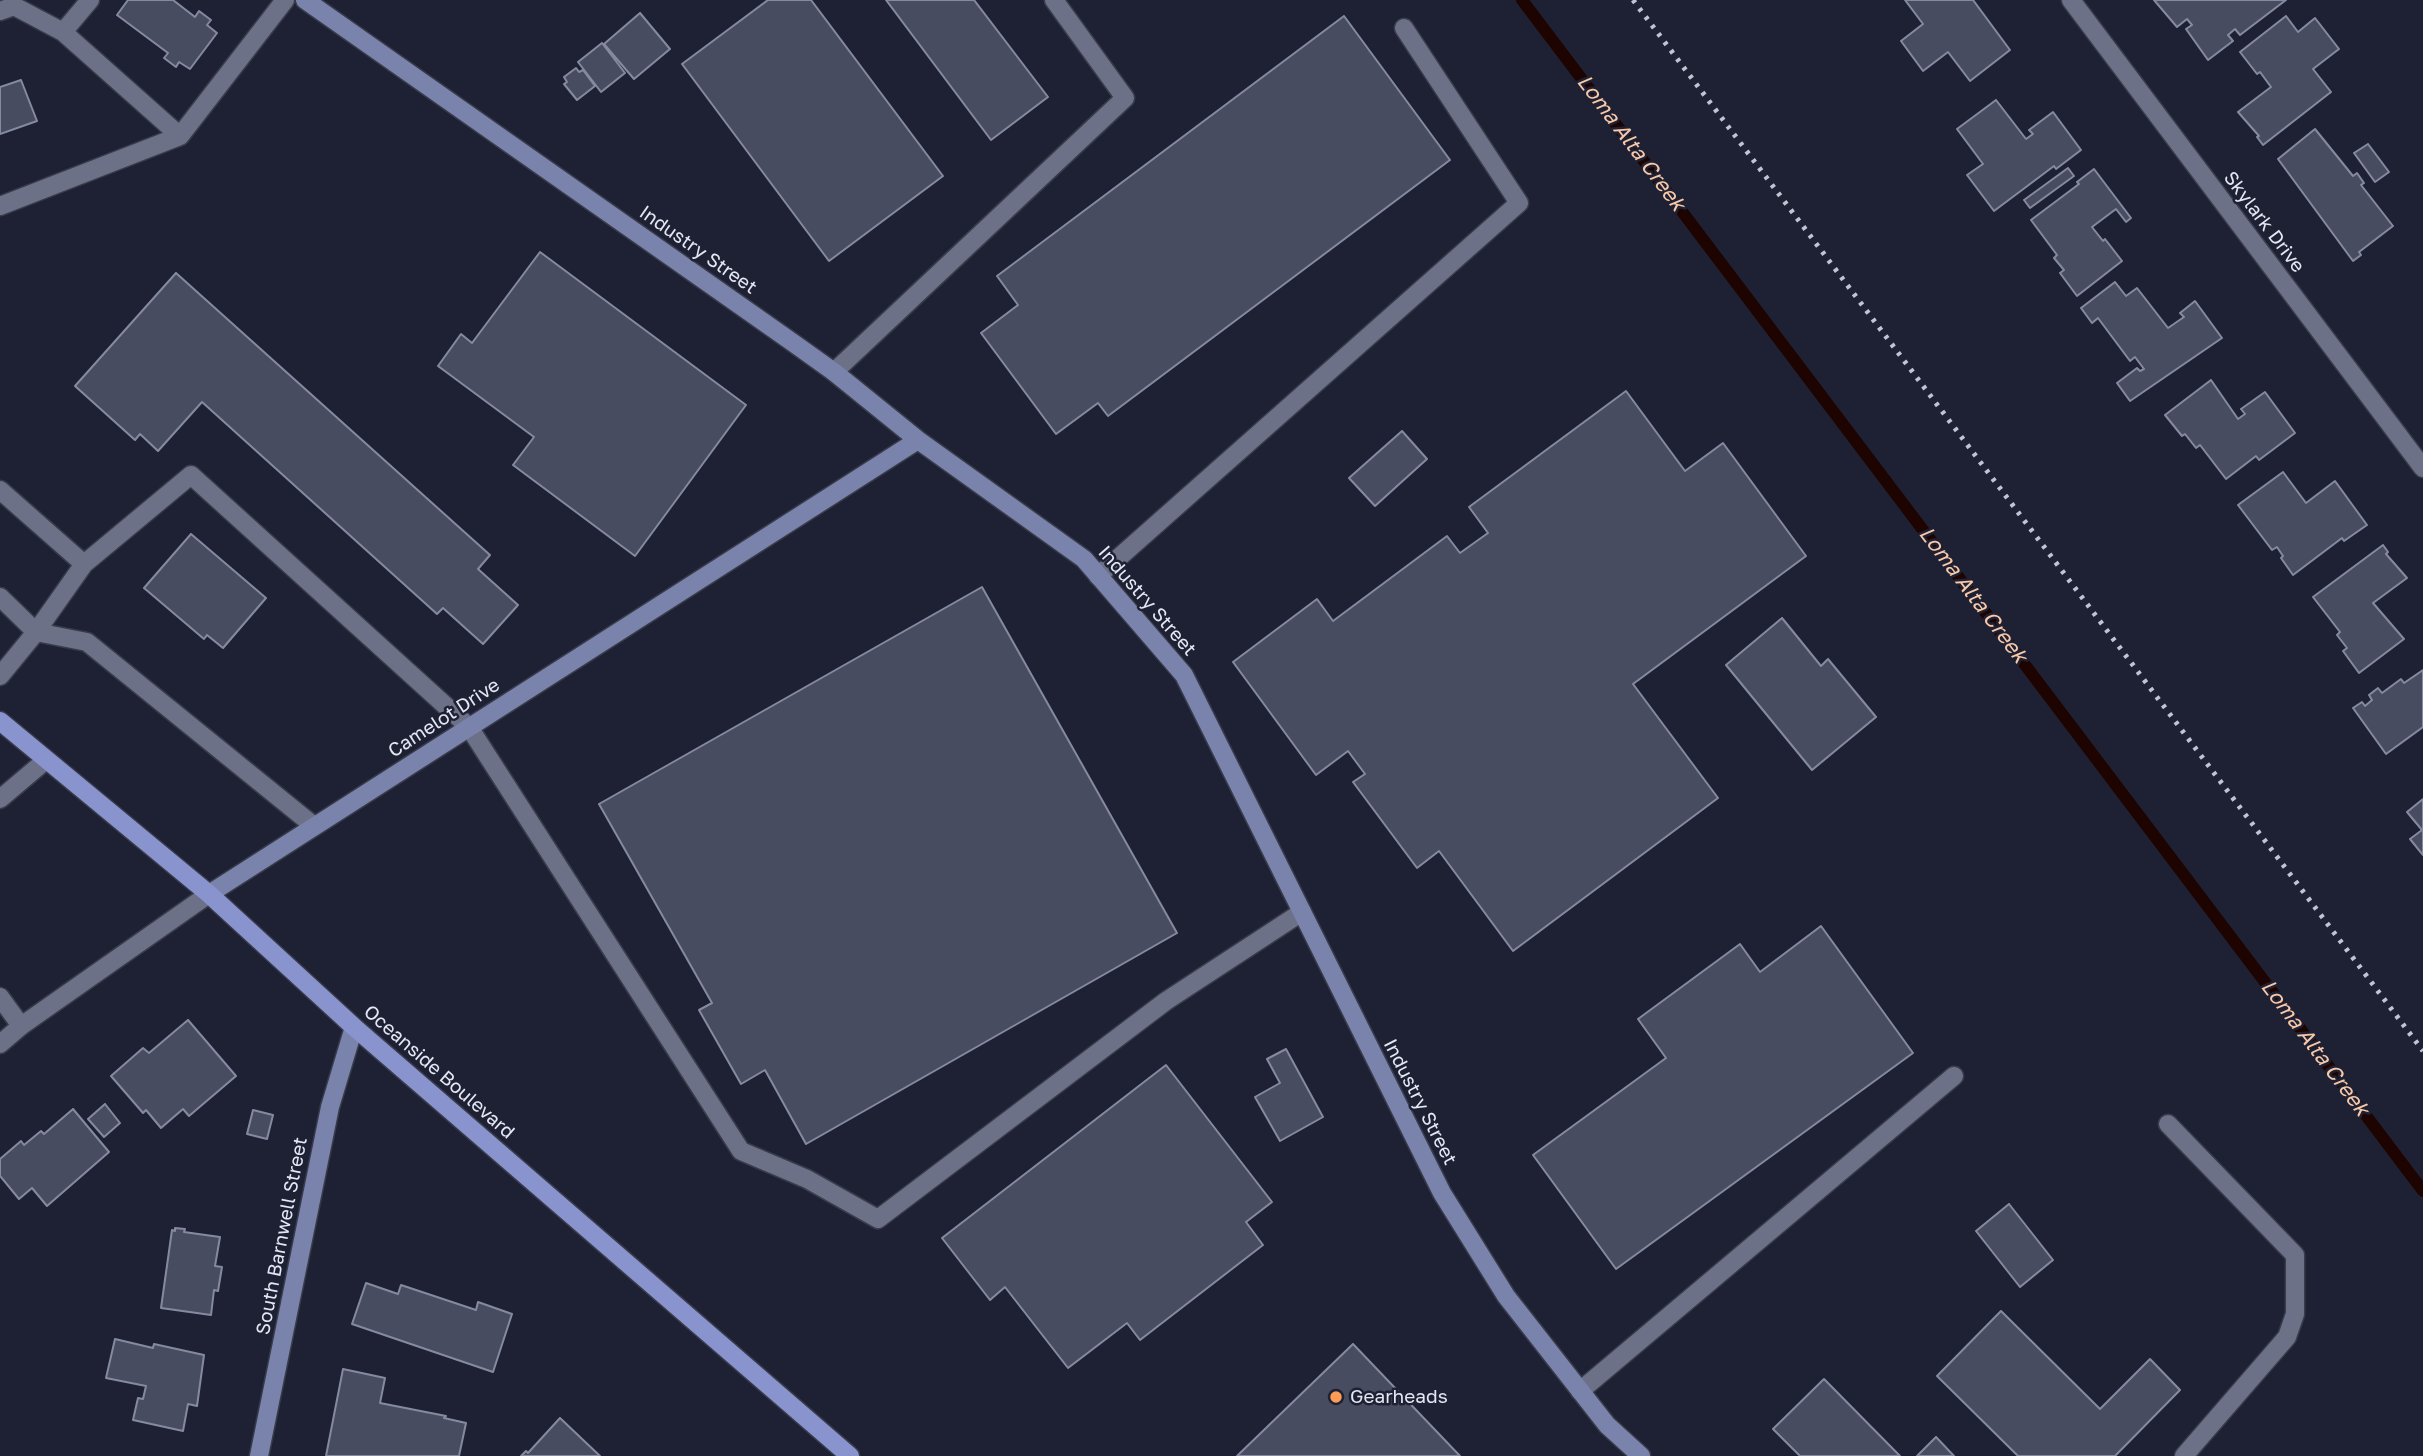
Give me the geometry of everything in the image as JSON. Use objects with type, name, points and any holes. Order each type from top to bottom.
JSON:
[{"type":"main road","name":"Oceanside Boulevard","points":[[0,720],[209,894],[355,1027],[850,1456]]},
{"type":"street","points":[[63,32],[90,0]]},
{"type":"street","points":[[0,206],[180,136],[285,0]]},
{"type":"street","name":"Industry Street","points":[[305,0],[834,373],[918,440],[1084,559],[1184,675],[1442,1193],[1506,1296],[1607,1425],[1641,1456]]},
{"type":"street","points":[[834,373],[1125,98],[1054,0]]},
{"type":"street","name":"Skylark Drive","points":[[2071,0],[2423,468]]},
{"type":"street","points":[[10,6],[63,32],[180,136]]},
{"type":"street","points":[[1098,576],[1519,203],[1404,29]]},
{"type":"street","name":"Camelot Drive","points":[[0,1044],[21,1026],[209,894],[918,440]]},
{"type":"street","points":[[0,676],[36,632],[84,564],[191,475],[468,727],[741,1151],[807,1179],[878,1219],[1166,1001],[1302,912]]},
{"type":"street","points":[[0,490],[84,564]]},
{"type":"street","points":[[0,597],[36,632],[87,642],[314,826]]},
{"type":"street","points":[[0,799],[46,760]]},
{"type":"street","points":[[0,997],[21,1026]]},
{"type":"street","name":"South Barnwell Street","points":[[259,1456],[330,1107],[355,1027]]},
{"type":"street","points":[[1580,1391],[1954,1076]]},
{"type":"street","points":[[2168,1124],[2295,1255],[2295,1314],[2287,1337],[2183,1456]]},
{"type":"building","points":[[128,0],[173,0],[195,17],[199,11],[211,20],[207,25],[217,33],[190,69],[179,62],[176,67],[164,58],[168,53],[117,15]]},
{"type":"building","points":[[768,0],[811,0],[943,176],[829,261],[682,64]]},
{"type":"building","points":[[886,0],[974,0],[1048,97],[991,140]]},
{"type":"building","points":[[1905,0],[1973,0],[2010,50],[1970,81],[1948,52],[1923,71],[1901,41],[1923,24]]},
{"type":"building","points":[[2154,0],[2286,0],[2240,35],[2235,29],[2228,35],[2233,41],[2208,60],[2186,29],[2192,25],[2187,19],[2177,27]]},
{"type":"building","points":[[640,13],[670,49],[634,79],[604,44]]},
{"type":"building","points":[[1344,16],[1450,160],[1108,416],[1098,403],[1056,434],[981,333],[1018,305],[997,276]]},
{"type":"building","points":[[2286,16],[2298,32],[2315,18],[2339,49],[2313,69],[2331,92],[2263,145],[2257,137],[2259,136],[2238,112],[2271,87],[2240,52]]},
{"type":"building","points":[[602,43],[625,73],[601,92],[578,62]]},
{"type":"building","points":[[576,68],[579,72],[583,70],[595,86],[577,100],[564,84],[567,82],[564,77]]},
{"type":"building","points":[[21,80],[37,121],[0,134],[0,87]]},
{"type":"building","points":[[1996,100],[2026,139],[2033,134],[2029,130],[2053,112],[2081,150],[2056,169],[2054,166],[1994,211],[1967,175],[1983,164],[1957,129]]},
{"type":"building","points":[[2315,129],[2353,176],[2357,173],[2364,183],[2361,185],[2393,226],[2359,252],[2361,255],[2353,261],[2278,159]]},
{"type":"building","points":[[2368,144],[2389,172],[2375,182],[2354,153]]},
{"type":"building","points":[[2068,168],[2074,176],[2030,208],[2024,200]]},
{"type":"building","points":[[2094,169],[2131,218],[2126,222],[2116,209],[2092,227],[2122,261],[2077,296],[2060,273],[2064,270],[2054,258],[2057,255],[2031,220],[2079,184],[2077,182]]},
{"type":"building","points":[[540,252],[746,405],[635,556],[513,465],[534,437],[438,366],[461,334],[472,343]]},
{"type":"building","points":[[176,273],[490,555],[478,569],[518,605],[483,644],[443,608],[437,614],[202,402],[158,451],[140,434],[135,440],[75,386]]},
{"type":"building","points":[[2115,282],[2126,296],[2137,288],[2168,328],[2184,317],[2180,313],[2195,301],[2222,338],[2130,401],[2117,383],[2137,368],[2140,371],[2144,369],[2135,357],[2130,361],[2098,318],[2092,323],[2081,308]]},
{"type":"building","points":[[2211,380],[2238,419],[2245,414],[2241,409],[2265,392],[2295,433],[2259,460],[2256,456],[2226,479],[2200,445],[2196,448],[2185,434],[2182,436],[2165,415]]},
{"type":"building","points":[[1626,391],[1685,471],[1723,443],[1806,556],[1633,684],[1718,798],[1513,951],[1439,851],[1417,868],[1353,782],[1365,774],[1348,751],[1316,775],[1233,662],[1317,599],[1333,621],[1447,536],[1460,553],[1488,533],[1469,507]]},
{"type":"building","points":[[1402,431],[1427,459],[1375,506],[1349,478]]},
{"type":"building","points":[[2283,472],[2306,503],[2335,481],[2367,525],[2344,541],[2342,538],[2293,575],[2277,547],[2272,550],[2238,505]]},
{"type":"building","points":[[191,534],[266,598],[223,648],[207,635],[204,639],[144,588]]},
{"type":"building","points":[[2383,545],[2388,552],[2386,554],[2407,578],[2373,603],[2404,639],[2359,673],[2343,651],[2347,648],[2337,635],[2340,632],[2313,597]]},
{"type":"building","points":[[982,587],[1177,933],[806,1144],[765,1070],[741,1084],[699,1010],[712,1003],[599,804]]},
{"type":"building","points":[[1782,618],[1821,666],[1828,659],[1876,717],[1812,770],[1726,665]]},
{"type":"building","points":[[2423,670],[2423,727],[2386,754],[2353,708],[2362,702],[2365,706],[2372,700],[2369,695],[2378,688],[2382,693],[2401,679],[2404,683]]},
{"type":"building","points":[[2423,799],[2423,855],[2410,839],[2422,830],[2407,812]]},
{"type":"building","points":[[1821,926],[1913,1053],[1616,1269],[1533,1155],[1666,1058],[1638,1019],[1740,944],[1760,972]]},
{"type":"building","points":[[188,1020],[236,1076],[189,1116],[183,1109],[161,1128],[146,1110],[143,1113],[111,1076],[143,1048],[149,1053]]},
{"type":"building","points":[[1286,1049],[1323,1117],[1280,1141],[1255,1097],[1280,1083],[1267,1059]]},
{"type":"building","points":[[1166,1065],[1272,1202],[1246,1222],[1263,1245],[1140,1340],[1127,1323],[1068,1368],[1005,1287],[990,1300],[942,1238]]},
{"type":"building","points":[[105,1104],[120,1123],[104,1137],[88,1119]]},
{"type":"building","points":[[73,1109],[109,1152],[47,1206],[32,1188],[19,1199],[0,1176],[0,1159],[21,1141],[24,1145],[41,1131],[44,1134]]},
{"type":"building","points":[[253,1110],[273,1115],[267,1139],[247,1134]]},
{"type":"building","points":[[2009,1204],[2053,1260],[2020,1287],[1976,1231]]},
{"type":"building","points":[[175,1228],[185,1229],[184,1232],[220,1237],[215,1266],[222,1267],[218,1291],[214,1290],[211,1315],[161,1308],[172,1230],[175,1231]]},
{"type":"building","points":[[366,1283],[398,1294],[401,1285],[476,1310],[478,1302],[512,1314],[493,1372],[352,1324]]},
{"type":"building","points":[[2001,1311],[2100,1409],[2150,1359],[2180,1390],[2115,1456],[2018,1456],[1937,1376]]},
{"type":"building","points":[[115,1339],[153,1348],[154,1344],[204,1355],[197,1406],[188,1404],[183,1431],[133,1420],[138,1398],[143,1399],[146,1386],[106,1378]]},
{"type":"building","points":[[1353,1344],[1460,1456],[1237,1456]]},
{"type":"building","points":[[343,1369],[385,1378],[380,1403],[446,1416],[444,1418],[466,1423],[459,1456],[326,1456]]},
{"type":"building","points":[[1824,1379],[1900,1456],[1800,1456],[1773,1429]]},
{"type":"building","points":[[560,1418],[600,1456],[521,1456],[526,1451],[528,1453]]},
{"type":"building","points":[[1936,1437],[1954,1456],[1917,1456]]},
{"type":"waterway","name":"Loma Alta Creek","points":[[1522,0],[2423,1191]]},
{"type":"railway","points":[[1633,0],[2423,1051]]},
{"type":"place","name":"Gearheads","points":[[1336,1397]]}]
